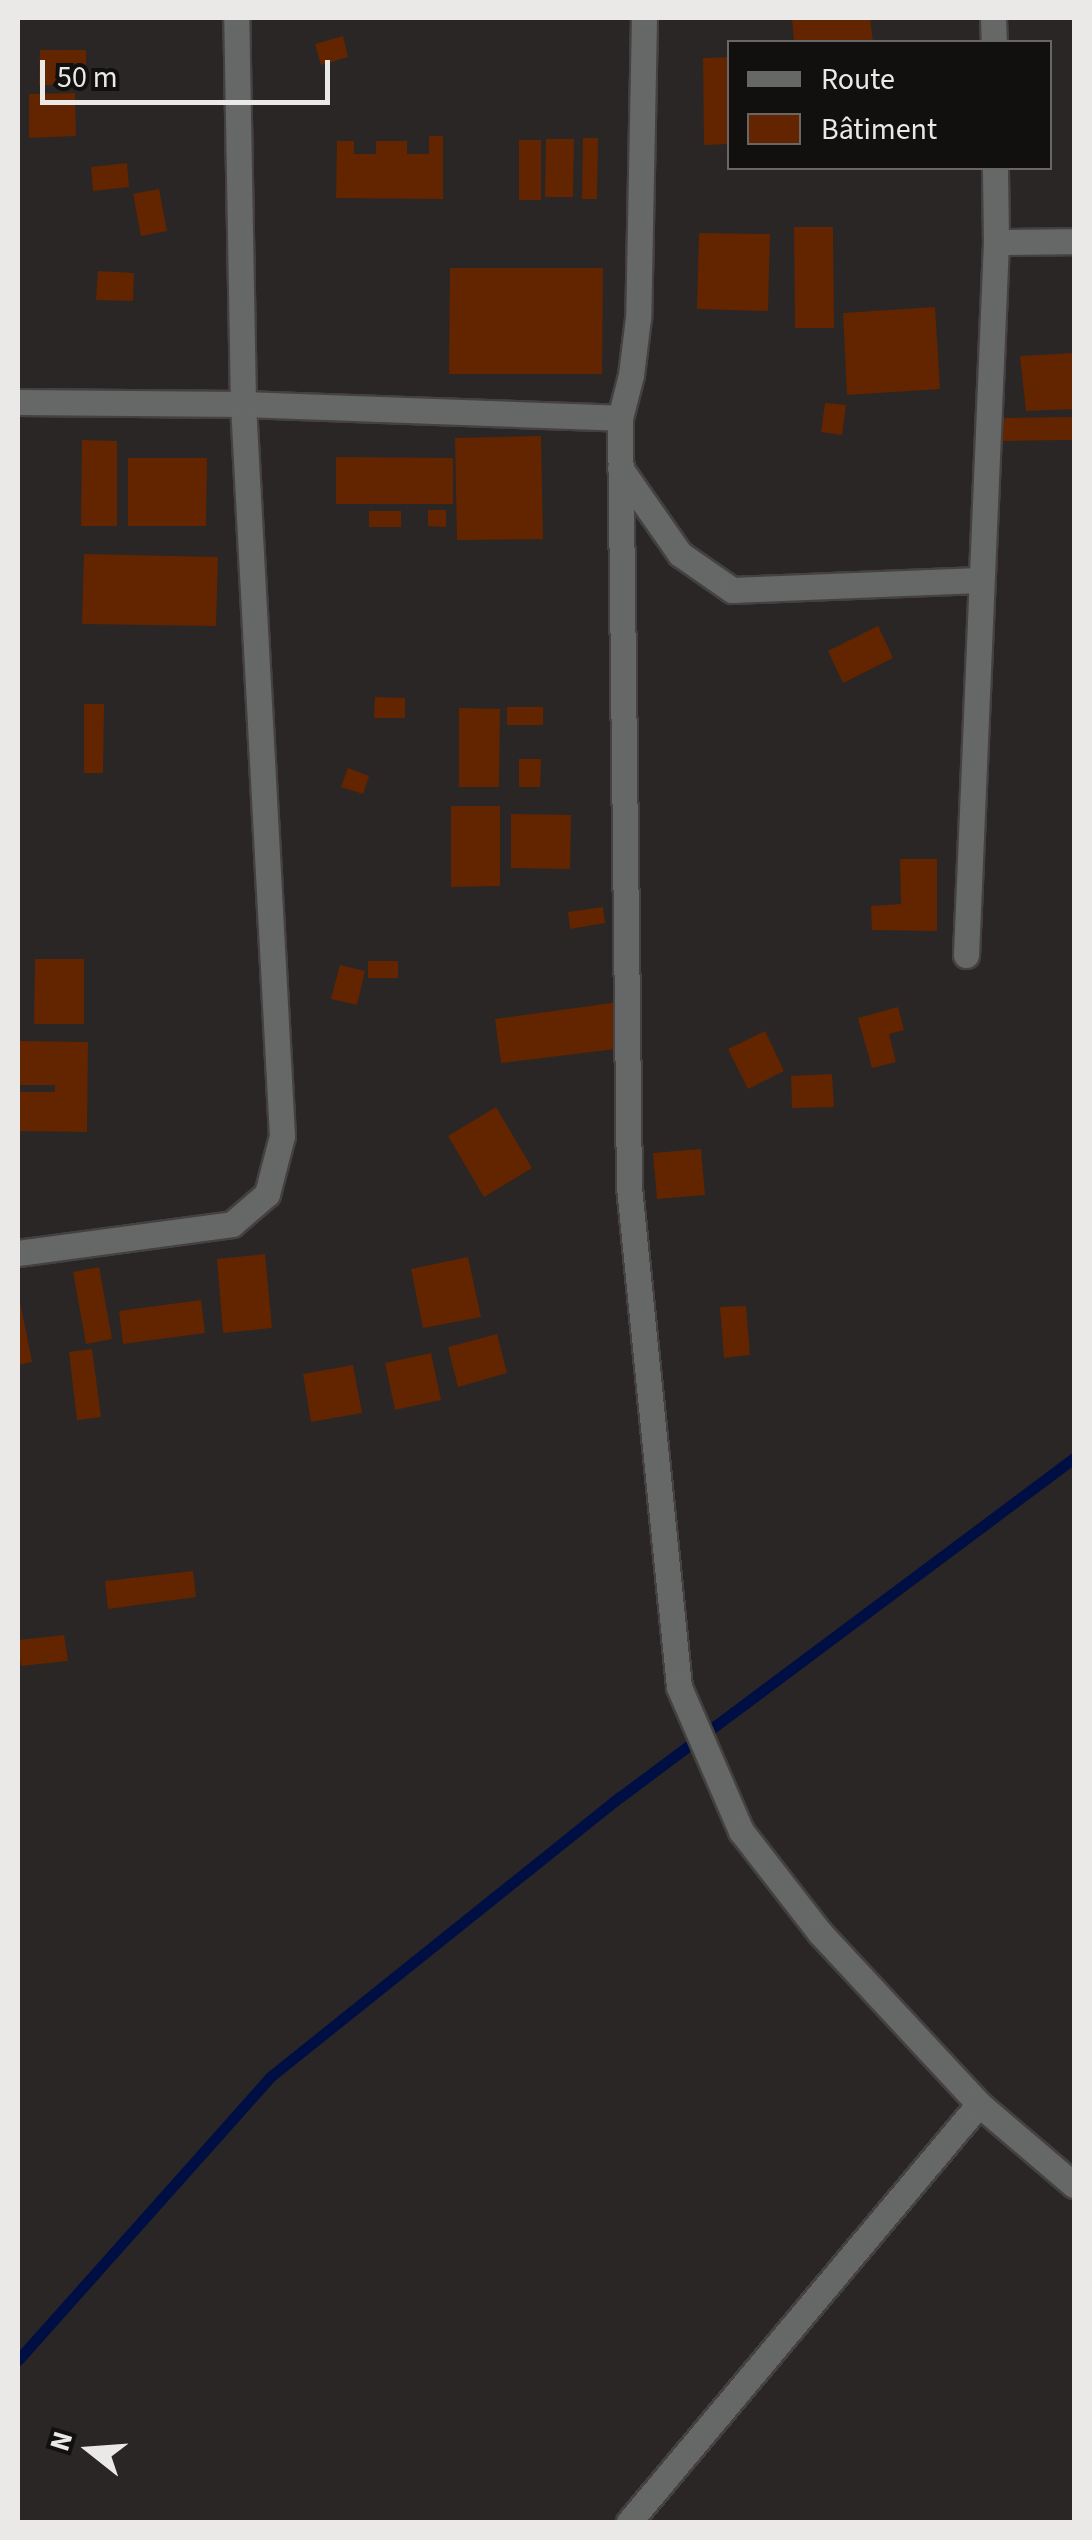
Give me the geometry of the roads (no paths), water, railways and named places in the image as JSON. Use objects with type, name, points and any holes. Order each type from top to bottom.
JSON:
[{"type":"street","points":[[18,1252],[232,1224],[267,1194],[282,1136],[243,404],[236,18]]},
{"type":"street","points":[[644,18],[638,318],[631,375],[620,418],[629,1187],[678,1687],[741,1831],[820,1933],[978,2104],[1074,2185]]},
{"type":"street","points":[[966,955],[996,242],[995,170]]},
{"type":"street","points":[[996,242],[1074,240]]},
{"type":"street","points":[[18,402],[243,404],[620,418]]},
{"type":"street","points":[[620,468],[680,554],[732,590],[979,580]]},
{"type":"street","points":[[628,2522],[978,2104]]},
{"type":"waterway","points":[[18,2360],[270,2077],[620,1797],[1074,1458]]}]
